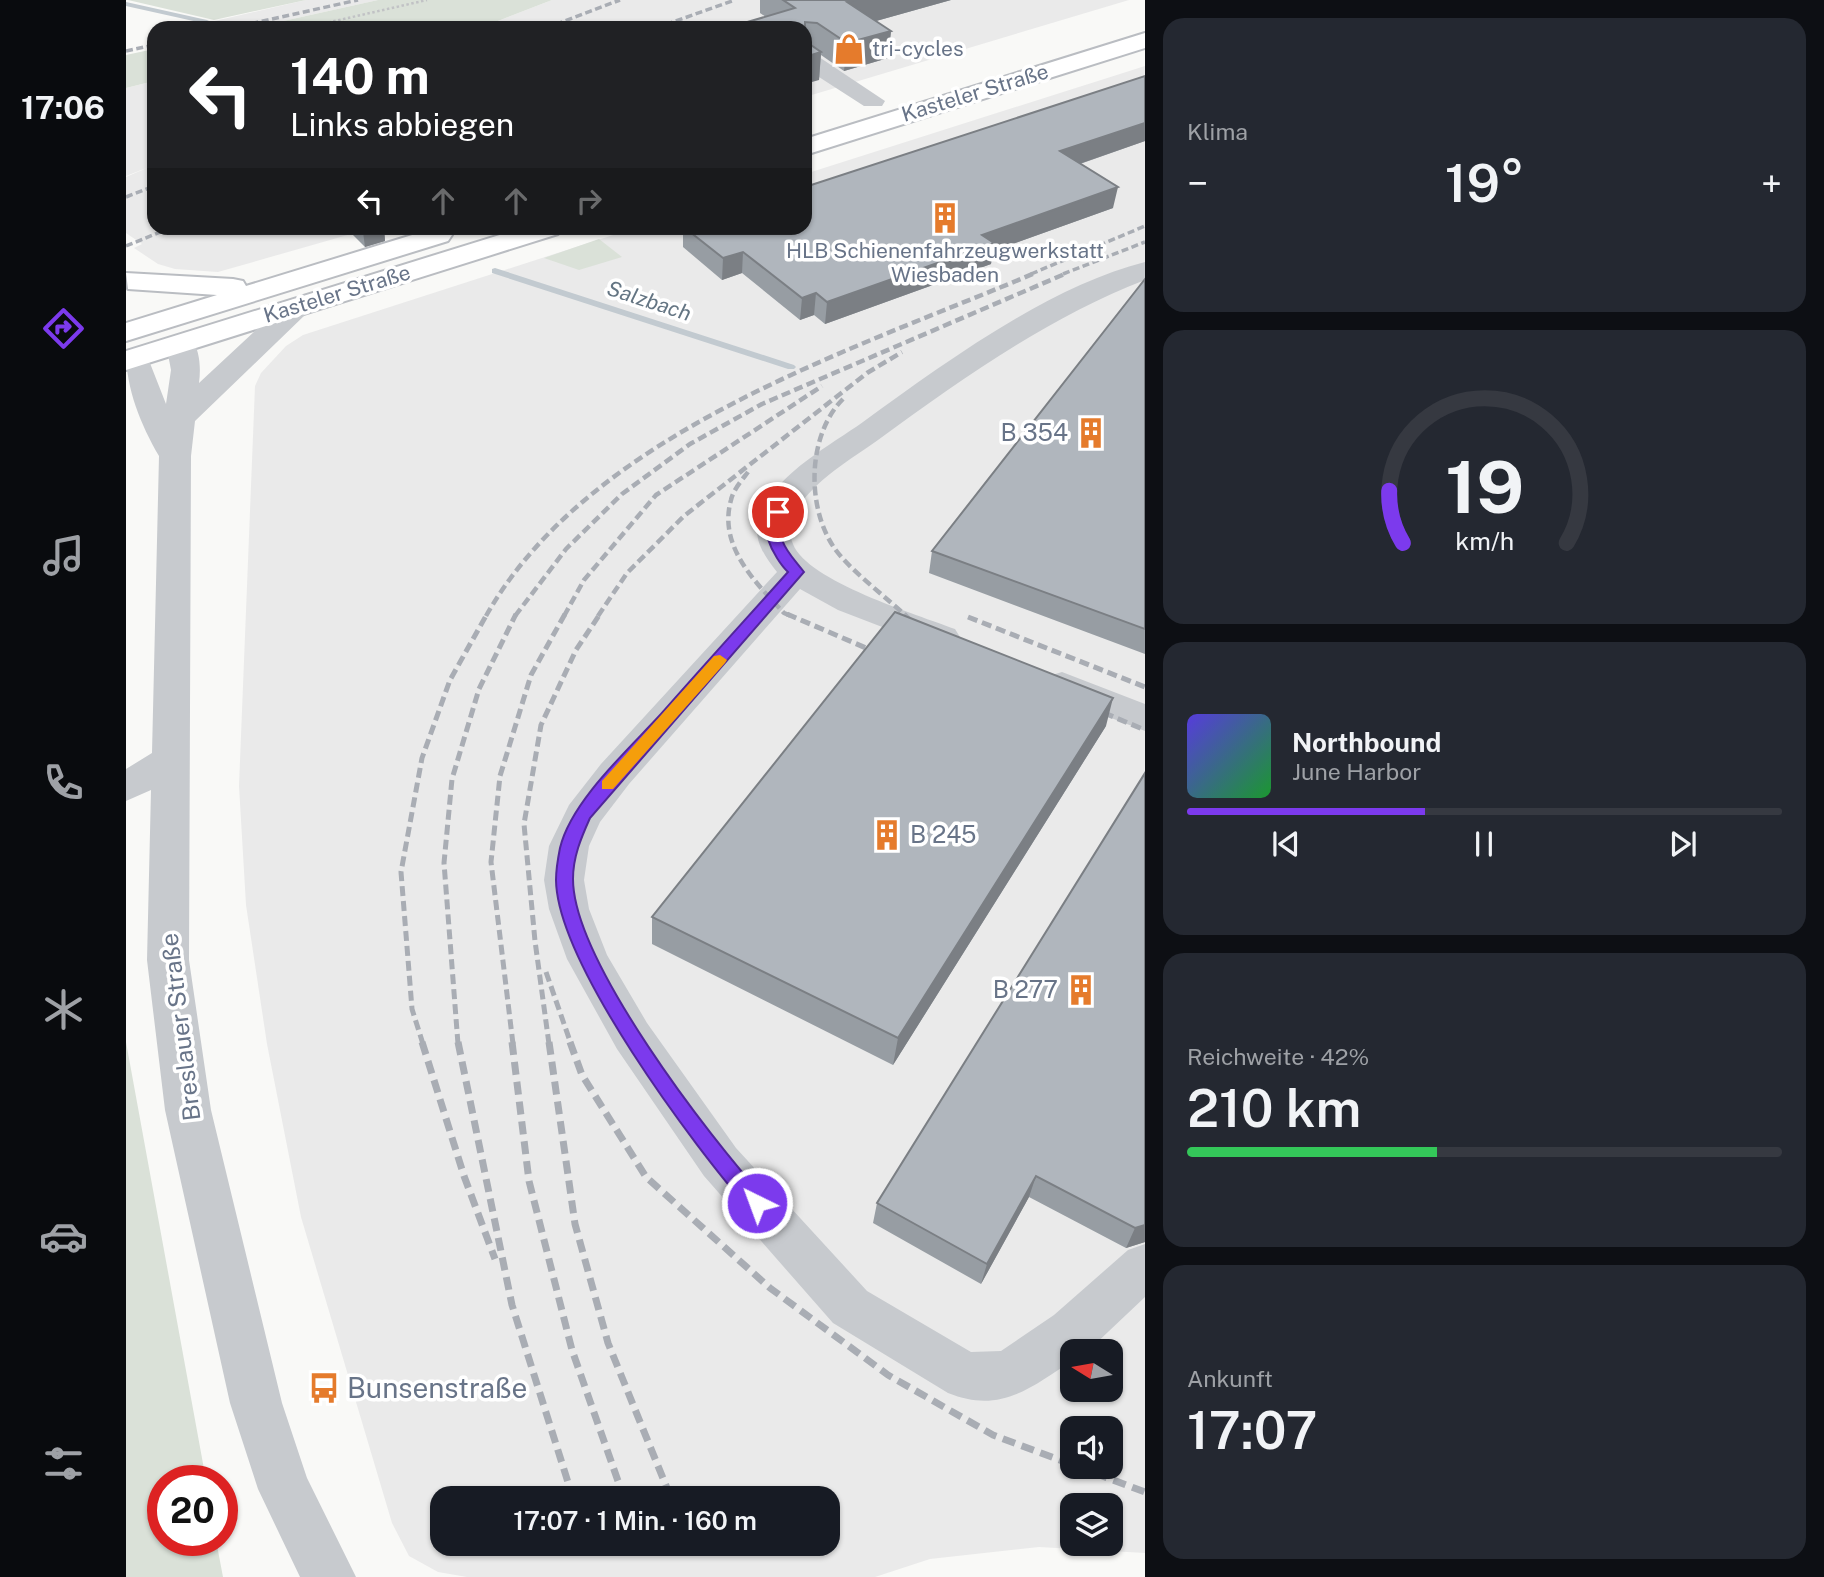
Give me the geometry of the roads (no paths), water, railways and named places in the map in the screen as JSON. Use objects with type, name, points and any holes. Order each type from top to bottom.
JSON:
[{"type":"main road","name":"Kasteler Straße","points":[[839,111],[1145,18]]},
{"type":"main road","name":"Kasteler Straße","points":[[812,145],[1145,40]]},
{"type":"main road","name":"Kasteler Straße","points":[[128,347],[168,318],[440,235]]},
{"type":"main road","name":"Kasteler Straße","points":[[128,347],[181,344],[526,235]]},
{"type":"main road","points":[[127,281],[198,287],[266,287]]},
{"type":"main road","points":[[127,281],[145,293],[168,318],[181,344]]},
{"type":"street","points":[[812,62],[873,101]]},
{"type":"street","points":[[966,646],[828,591],[797,572],[783,559],[773,527],[778,512],[815,473],[927,390],[1022,330],[1122,278],[1145,270]]},
{"type":"street","points":[[126,420],[173,435],[296,308]]},
{"type":"street","name":"Breslauer Straße","points":[[181,344],[186,370],[173,435],[168,960],[188,1110],[256,1403],[284,1489],[329,1577]]},
{"type":"street","name":"Breslauer Straße","points":[[128,347],[173,435]]},
{"type":"street","points":[[797,572],[615,774],[583,815],[569,846],[564,880],[569,909],[588,958],[632,1036],[720,1162],[831,1286],[850,1307],[966,1376],[1008,1375],[1072,1332],[1145,1266]]},
{"type":"street","points":[[1030,672],[1145,718]]},
{"type":"street","points":[[126,787],[172,759]]},
{"type":"waterway","name":"Salzbach","points":[[126,4],[202,21]]},
{"type":"waterway","name":"Salzbach","points":[[495,271],[791,367]]},
{"type":"railway","points":[[263,21],[358,0]]},
{"type":"railway","points":[[564,21],[620,0]]},
{"type":"railway","points":[[676,21],[735,0]]},
{"type":"railway","points":[[126,51],[147,46]]},
{"type":"railway","points":[[126,197],[147,189]]},
{"type":"railway","points":[[1031,274],[1145,226]]},
{"type":"railway","points":[[126,246],[153,235]]},
{"type":"railway","points":[[1063,274],[1145,242]]},
{"type":"railway","points":[[486,616],[532,552],[590,496],[657,447],[730,405],[808,367],[1035,273]]},
{"type":"railway","points":[[515,616],[566,549],[622,494],[690,444],[762,404],[1067,273]]},
{"type":"railway","points":[[598,616],[627,573],[684,516],[867,373],[902,352]]},
{"type":"railway","points":[[564,616],[584,580],[656,495],[822,386]]},
{"type":"railway","points":[[843,399],[831,414],[817,451],[815,493],[819,513],[835,549],[906,616]]},
{"type":"railway","points":[[748,472],[732,496],[728,517],[734,548],[751,576],[784,613],[791,616]]},
{"type":"railway","points":[[423,1044],[412,1009],[401,872],[422,758],[450,680],[487,614]]},
{"type":"railway","points":[[513,1044],[491,862],[500,776],[531,675],[565,614]]},
{"type":"railway","points":[[549,1044],[535,941],[524,824],[541,725],[576,650],[600,614]]},
{"type":"railway","points":[[787,614],[880,654]]},
{"type":"railway","points":[[458,1044],[444,863],[452,779],[479,689],[515,616]]},
{"type":"railway","points":[[906,616],[918,628]]},
{"type":"railway","points":[[968,617],[1145,687]]},
{"type":"railway","points":[[1090,707],[1145,730]]},
{"type":"railway","points":[[546,972],[571,1044]]},
{"type":"railway","points":[[422,1042],[464,1176],[495,1259]]},
{"type":"railway","points":[[458,1042],[512,1305],[569,1486]]},
{"type":"railway","points":[[512,1042],[529,1181],[572,1350],[620,1486]]},
{"type":"railway","points":[[549,1042],[575,1224],[608,1343],[666,1486]]},
{"type":"railway","points":[[570,1042],[582,1075],[646,1177],[770,1288],[888,1375],[993,1435],[1060,1460]]},
{"type":"railway","points":[[1110,1479],[1145,1492]]},
{"type":"place","name":"tri-cycles","points":[[849,49]]},
{"type":"place","name":"HLB Schienenfahrzeugwerkstatt Wiesbaden","points":[[945,218]]},
{"type":"place","name":"B 354","points":[[1091,433]]},
{"type":"place","name":"B 245","points":[[887,835]]},
{"type":"place","name":"B 277","points":[[1081,990]]},
{"type":"place","name":"Bunsenstraße","points":[[324,1388]]}]
